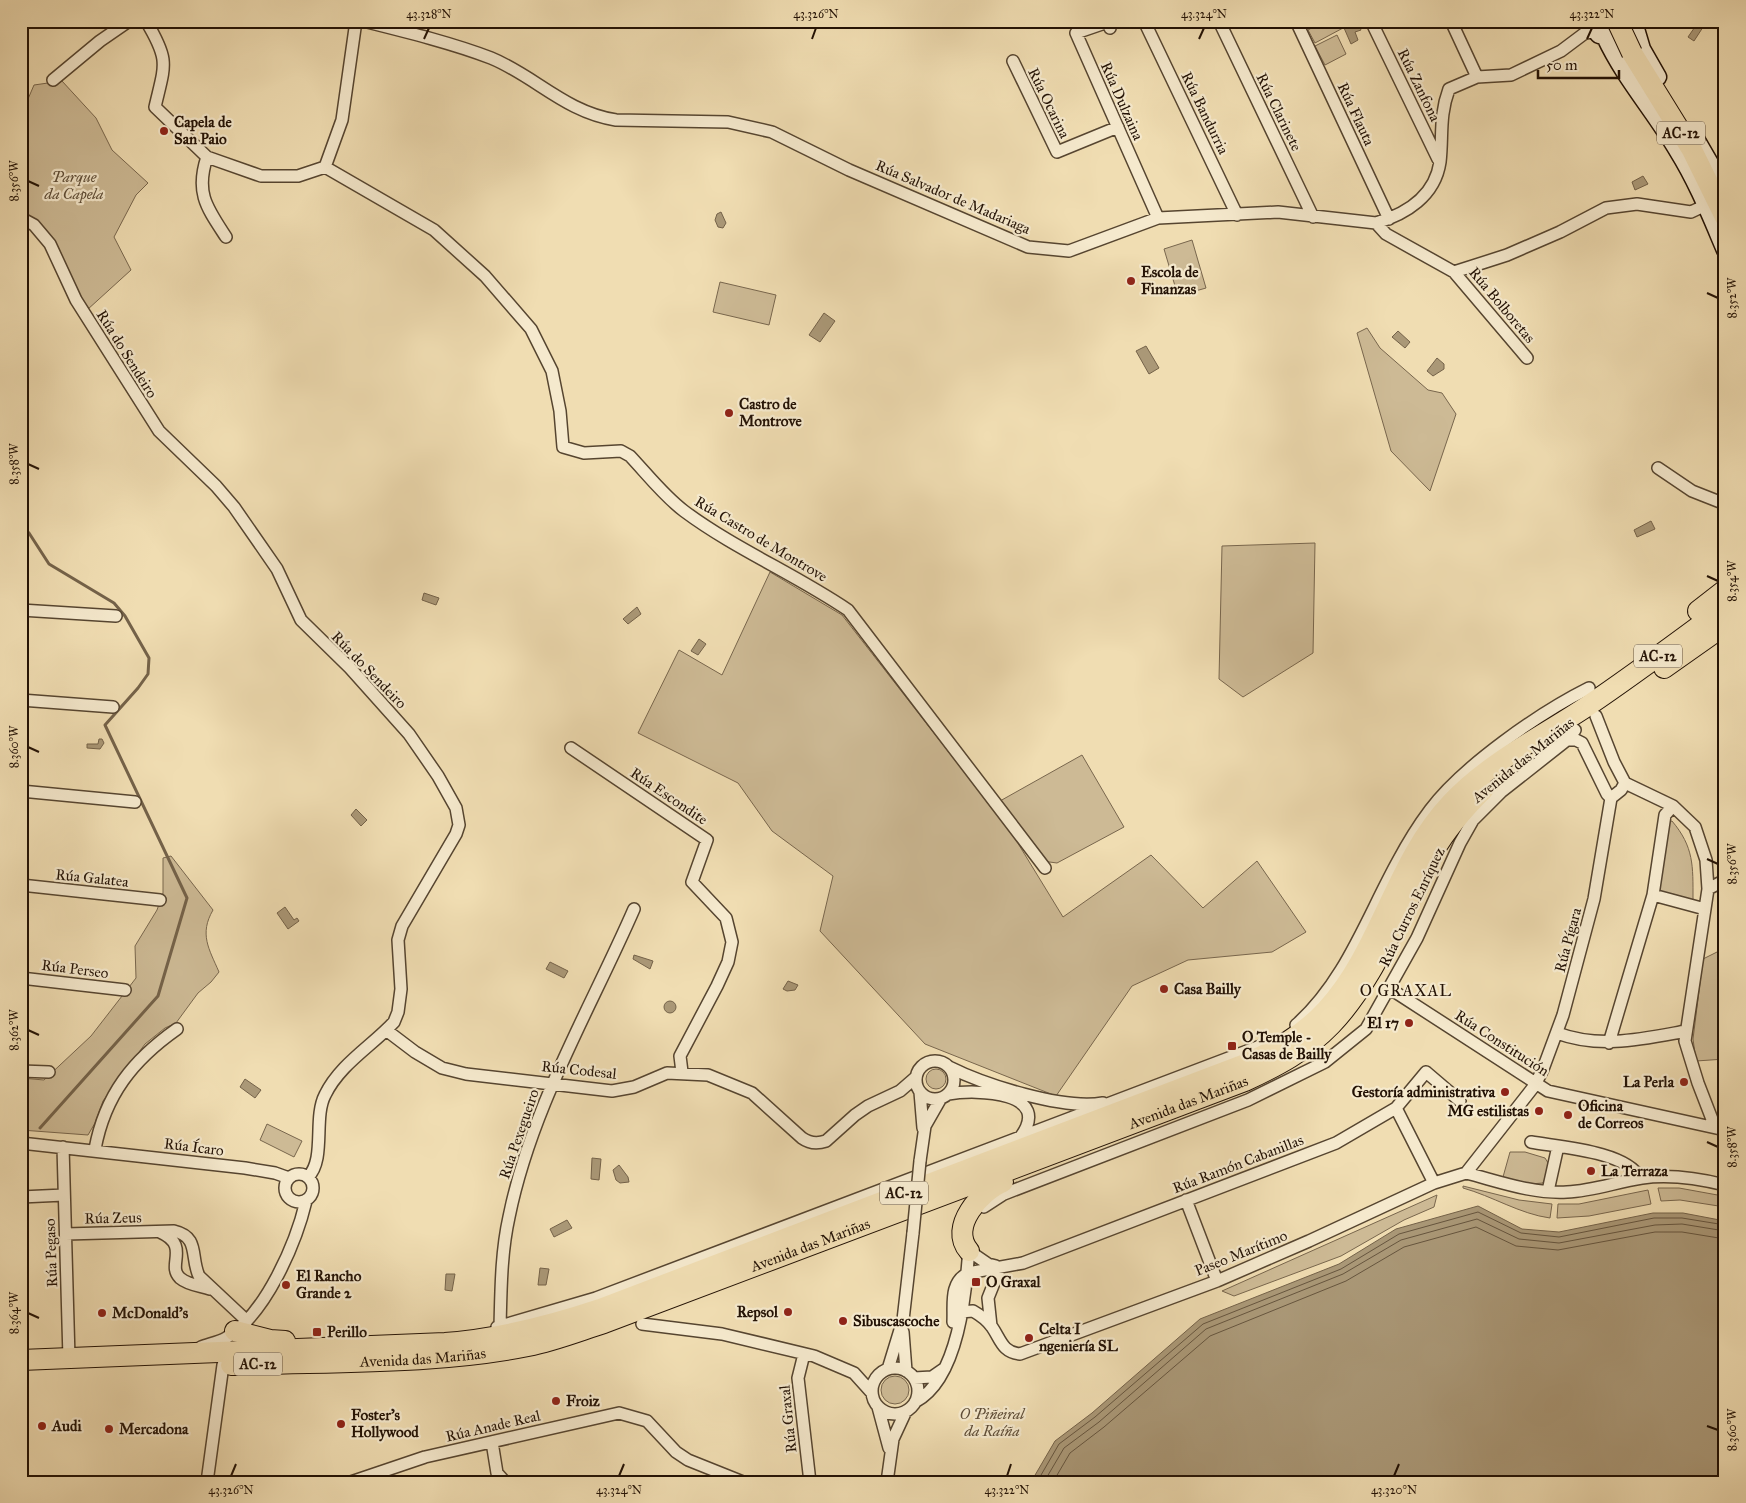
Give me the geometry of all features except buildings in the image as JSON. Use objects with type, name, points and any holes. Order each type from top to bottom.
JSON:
[{"type":"highway","name":"AC-12","points":[[1629,22],[1632,53],[1692,150],[1725,217]]},
{"type":"highway","points":[[1540,748],[1571,735],[1592,702],[1725,590]]},
{"type":"highway","name":"Avenida das Mariñas","points":[[21,1360],[407,1344],[502,1337],[573,1318],[1146,1103],[1273,1052],[1299,1035],[1326,1010],[1336,996],[1363,955],[1418,848],[1450,803],[1481,775],[1592,702],[1725,607]]},
{"type":"highway","points":[[1592,702],[1725,625]]},
{"type":"highway","name":"Avenida das Mariñas","points":[[21,1370],[424,1358],[494,1352],[546,1342],[604,1323],[1254,1077],[1286,1062],[1316,1039],[1336,1018],[1358,989],[1434,851],[1452,823],[1484,789],[1540,748],[1592,702]]},
{"type":"highway","points":[[969,1251],[963,1239],[965,1221],[984,1192],[1108,1140],[1136,1123]]},
{"type":"highway","points":[[494,1352],[515,1354],[537,1351],[570,1344],[623,1327],[642,1324]]},
{"type":"highway","points":[[241,1326],[262,1337],[279,1341],[367,1339],[407,1344]]},
{"type":"main road","points":[[1593,28],[1619,36],[1630,28],[1629,22]]},
{"type":"main road","points":[[1629,22],[1648,60],[1725,188]]},
{"type":"main road","points":[[1593,28],[1676,149],[1698,186],[1725,250]]},
{"type":"street","points":[[53,80],[100,41],[129,21]]},
{"type":"street","points":[[146,21],[162,48],[164,68],[155,107],[207,157],[261,176],[298,176],[325,167],[342,120],[356,21]]},
{"type":"street","name":"Rúa Salvador de Madariaga","points":[[363,21],[492,58],[576,108],[600,118],[728,122],[772,132],[855,172],[1028,246],[1069,251],[1158,218],[1278,212],[1376,223]]},
{"type":"street","name":"Rúa Clarinete","points":[[1219,21],[1313,217]]},
{"type":"street","name":"Rúa Flauta","points":[[1296,21],[1389,219]]},
{"type":"street","name":"Rúa Zanfona","points":[[1371,21],[1440,163]]},
{"type":"street","points":[[1451,21],[1477,77]]},
{"type":"street","name":"Rúa Dulzaina","points":[[1110,28],[1108,22],[1076,33],[1158,218]]},
{"type":"street","name":"Rúa Bandurria","points":[[1146,25],[1237,215]]},
{"type":"street","points":[[1593,28],[1542,62],[1511,75],[1477,77],[1449,90],[1442,106],[1440,163],[1429,191],[1408,210],[1376,223],[1386,234],[1454,272],[1507,255],[1560,232],[1606,208],[1637,204],[1691,212],[1706,205]]},
{"type":"street","name":"Rúa Ocarina","points":[[1012,61],[1056,152],[1118,126]]},
{"type":"street","points":[[207,157],[200,187],[209,212],[226,237]]},
{"type":"street","name":"Rúa Castro de Montrove","points":[[325,167],[434,230],[484,276],[531,329],[552,371],[560,411],[562,448],[584,452],[621,451],[630,456],[682,510],[717,534],[815,588],[848,610],[1045,868]]},
{"type":"street","name":"Rúa do Sendeiro","points":[[21,218],[38,229],[50,244],[76,300],[159,431],[216,486],[234,507],[277,569],[301,620],[350,668],[409,734],[456,808],[459,825],[456,834],[400,933],[397,951],[400,1000],[394,1022],[344,1069],[324,1096],[315,1164],[313,1172],[308,1177],[313,1189],[306,1201],[300,1223],[271,1286],[241,1326]]},
{"type":"street","name":"Rúa Bolboretas","points":[[1454,272],[1527,358]]},
{"type":"street","points":[[1658,468],[1692,491],[1725,504]]},
{"type":"street","points":[[21,610],[116,616]]},
{"type":"street","points":[[21,700],[113,707]]},
{"type":"street","points":[[407,1344],[427,1338],[467,1334],[500,1327],[596,1298],[1254,1049],[1290,1029],[1305,1016],[1334,981],[1398,861],[1430,809],[1472,767],[1548,711],[1592,702],[1614,762],[1625,783],[1672,806],[1696,827],[1706,860],[1708,890],[1686,1041],[1698,1084],[1720,1128]]},
{"type":"street","points":[[1571,735],[1576,740],[1582,742],[1607,794],[1611,798],[1621,790],[1625,783]]},
{"type":"street","name":"Rúa Curros Enríquez","points":[[953,1344],[968,1273],[973,1224],[985,1206],[996,1198],[1248,1100],[1325,1062],[1366,1029],[1416,938],[1460,843],[1473,820],[1501,792],[1571,735]]},
{"type":"street","name":"Rúa Escondite","points":[[571,748],[707,840],[692,882],[726,918],[732,942],[728,962],[680,1056],[682,1072]]},
{"type":"street","points":[[21,791],[135,802]]},
{"type":"street","name":"Rúa Pígara","points":[[1466,1172],[1535,1084],[1557,1033],[1594,899],[1611,798]]},
{"type":"street","points":[[1609,1043],[1653,895],[1665,815],[1672,806]]},
{"type":"street","points":[[1708,890],[1725,880]]},
{"type":"street","name":"Rúa Galatea","points":[[21,886],[160,900]]},
{"type":"street","points":[[1653,895],[1705,909]]},
{"type":"street","name":"Rúa Pexegueiro","points":[[500,1327],[504,1257],[509,1217],[534,1130],[553,1083],[634,909]]},
{"type":"street","name":"Rúa Perseo","points":[[21,978],[126,990]]},
{"type":"street","name":"Rúa Constitución","points":[[1389,988],[1535,1084],[1548,1090],[1720,1128]]},
{"type":"street","points":[[95,1150],[104,1114],[112,1095],[150,1049],[177,1029]]},
{"type":"street","name":"Rúa Codesal","points":[[386,1030],[415,1052],[442,1068],[466,1074],[605,1090],[622,1090],[667,1073],[682,1072],[708,1075],[752,1093],[802,1138],[812,1142],[826,1141],[855,1115],[906,1087],[915,1078]]},
{"type":"street","points":[[1557,1033],[1582,1041],[1609,1043],[1686,1031]]},
{"type":"street","points":[[924,1136],[921,1095],[915,1078],[920,1068],[928,1061],[940,1061],[949,1066],[1054,1101],[1100,1104],[1129,1097]]},
{"type":"street","points":[[872,1393],[874,1382],[884,1371],[903,1320],[924,1136],[930,1114],[954,1083],[949,1066]]},
{"type":"street","points":[[21,1071],[49,1072]]},
{"type":"street","name":"Rúa Ramón Cabanillas","points":[[968,1273],[1024,1264],[1336,1142],[1396,1108],[1426,1072],[1460,1101]]},
{"type":"street","points":[[921,1095],[944,1096],[982,1091],[1020,1101],[1027,1109],[1029,1119],[1026,1131],[1019,1139]]},
{"type":"street","name":"Rúa Codesal","points":[[891,1096],[921,1095]]},
{"type":"street","points":[[1396,1108],[1434,1183]]},
{"type":"street","name":"Rúa Ícaro","points":[[21,1142],[254,1169],[289,1178]]},
{"type":"street","points":[[1531,1142],[1589,1151],[1624,1163],[1637,1173],[1640,1178]]},
{"type":"street","points":[[1548,1191],[1558,1146]]},
{"type":"street","name":"Rúa Pegaso","points":[[63,1147],[69,1358]]},
{"type":"street","points":[[1466,1172],[1528,1189],[1548,1191],[1591,1190],[1640,1178],[1676,1176],[1725,1185]]},
{"type":"street","name":"Paseo Marítimo","points":[[960,1312],[973,1311],[991,1326],[1004,1348],[1020,1354],[1217,1281],[1434,1183],[1466,1172]]},
{"type":"street","points":[[300,1223],[298,1212],[285,1191],[289,1178],[296,1174],[308,1177]]},
{"type":"street","points":[[21,1197],[64,1195]]},
{"type":"street","points":[[1186,1200],[1217,1281]]},
{"type":"street","points":[[293,1202],[306,1201]]},
{"type":"street","name":"Rúa Zeus","points":[[66,1234],[174,1231],[184,1233],[193,1246],[195,1268],[241,1326]]},
{"type":"street","name":"Rúa Zeus","points":[[160,1232],[175,1242],[177,1273],[180,1278],[188,1283],[210,1288]]},
{"type":"street","points":[[969,1251],[988,1264],[1000,1268],[988,1298],[991,1326]]},
{"type":"street","points":[[887,1482],[890,1452],[899,1423],[906,1411],[915,1402],[935,1387],[946,1367],[953,1344],[954,1288],[962,1276],[968,1273]]},
{"type":"street","points":[[903,1320],[910,1374],[918,1390],[915,1402]]},
{"type":"street","points":[[642,1324],[722,1334],[804,1354],[844,1368],[884,1371],[897,1368],[910,1374],[932,1377],[946,1367]]},
{"type":"street","points":[[183,1353],[226,1338],[241,1326]]},
{"type":"street","name":"Rúa Graxal","points":[[804,1354],[798,1378],[810,1482]]},
{"type":"street","points":[[207,1482],[223,1365]]},
{"type":"street","points":[[844,1368],[861,1380],[872,1393],[888,1438],[890,1452]]},
{"type":"street","points":[[878,1407],[888,1413],[906,1411]]},
{"type":"street","name":"Rúa Anade Real","points":[[351,1482],[403,1463],[620,1413],[647,1421],[676,1452],[688,1460],[743,1482]]},
{"type":"street","points":[[492,1442],[497,1473],[502,1480]]},
{"type":"green space","points":[[1324,21],[1340,21],[1343,28],[1315,43],[1308,30]]},
{"type":"green space","points":[[1337,35],[1346,54],[1325,65],[1315,46]]},
{"type":"green space","name":"Parque da Capela","points":[[62,81],[96,118],[112,150],[148,183],[136,195],[114,237],[131,270],[87,310],[70,278],[59,249],[44,227],[21,214],[21,109],[25,106],[34,85]]},
{"type":"green space","points":[[1192,240],[1206,288],[1178,296],[1164,249]]},
{"type":"green space","points":[[720,282],[776,295],[769,325],[713,312]]},
{"type":"green space","points":[[1367,328],[1380,348],[1428,390],[1442,393],[1456,414],[1430,491],[1391,451],[1357,333]]},
{"type":"green space","points":[[1315,543],[1313,653],[1243,697],[1219,679],[1222,546]]},
{"type":"green space","points":[[770,572],[842,615],[1011,832],[1063,917],[1151,855],[1203,908],[1257,861],[1306,932],[1272,952],[1188,960],[1132,986],[1056,1096],[925,1044],[820,931],[833,876],[772,831],[738,783],[638,733],[679,650],[722,675]]},
{"type":"green space","points":[[1082,755],[1124,827],[1057,863],[1042,861],[1000,801]]},
{"type":"green space","points":[[1672,821],[1685,840],[1691,857],[1693,899],[1691,901],[1659,891],[1669,822]]},
{"type":"green space","points":[[171,856],[213,910],[206,934],[209,949],[219,972],[198,993],[176,1023],[165,1028],[145,1044],[103,1101],[95,1123],[88,1135],[21,1130],[21,1078],[44,1080],[91,1036],[136,978],[135,946],[157,910],[163,893],[163,858]]},
{"type":"green space","points":[[1725,948],[1725,1059],[1696,1061],[1693,1039],[1703,959]]},
{"type":"green space","points":[[932,1069],[940,1069],[946,1075],[946,1083],[940,1089],[932,1089],[926,1083],[926,1075]]},
{"type":"green space","points":[[267,1124],[302,1141],[294,1157],[260,1140]]},
{"type":"green space","points":[[1510,1152],[1525,1152],[1545,1158],[1550,1166],[1543,1183],[1530,1184],[1503,1177]]},
{"type":"green space","points":[[1463,1186],[1519,1200],[1552,1204],[1550,1218],[1517,1209],[1463,1188]]},
{"type":"green space","points":[[1658,1188],[1679,1188],[1723,1196],[1725,1207],[1680,1200],[1661,1201]]},
{"type":"green space","points":[[1648,1190],[1651,1204],[1589,1216],[1557,1218],[1558,1204],[1579,1204]]},
{"type":"green space","points":[[1437,1195],[1434,1207],[1404,1220],[1341,1256],[1234,1296],[1222,1291]]},
{"type":"green space","points":[[895,1376],[905,1380],[909,1390],[905,1400],[895,1404],[885,1400],[881,1390],[885,1380]]},
{"type":"water","points":[[1341,21],[1357,21],[1361,30],[1355,32],[1358,40],[1351,44]]},
{"type":"water","points":[[1699,21],[1707,21],[1694,41],[1688,37]]},
{"type":"water","points":[[1643,176],[1648,184],[1635,190],[1632,182]]},
{"type":"water","points":[[721,212],[726,223],[723,228],[718,227],[715,220],[717,214]]},
{"type":"water","points":[[824,313],[835,321],[820,342],[809,335]]},
{"type":"water","points":[[1398,331],[1410,342],[1405,348],[1392,337]]},
{"type":"water","points":[[1146,346],[1159,368],[1149,374],[1136,351]]},
{"type":"water","points":[[1437,358],[1444,364],[1444,369],[1433,376],[1427,371]]},
{"type":"water","points":[[1651,521],[1655,529],[1637,537],[1634,530]]},
{"type":"water","points":[[424,593],[439,598],[436,605],[422,600]]},
{"type":"water","points":[[637,607],[641,614],[628,624],[623,619]]},
{"type":"water","points":[[699,639],[706,644],[698,655],[691,651]]},
{"type":"water","points":[[99,739],[102,739],[104,743],[100,749],[87,748],[87,744],[98,744]]},
{"type":"water","points":[[356,809],[367,820],[361,826],[351,815]]},
{"type":"water","points":[[285,907],[294,920],[297,918],[299,921],[288,929],[277,913]]},
{"type":"water","points":[[634,955],[653,961],[650,969],[633,959]]},
{"type":"water","points":[[550,962],[568,971],[564,978],[546,969]]},
{"type":"water","points":[[788,981],[798,985],[795,990],[787,991],[783,989]]},
{"type":"water","points":[[672,1001],[675,1002],[675,1012],[668,1013],[665,1012],[664,1005],[665,1002]]},
{"type":"water","points":[[245,1079],[261,1090],[255,1098],[240,1087]]},
{"type":"water","points":[[592,1158],[601,1159],[599,1180],[591,1179]]},
{"type":"water","points":[[619,1165],[628,1177],[629,1182],[620,1183],[616,1180],[613,1170]]},
{"type":"water","points":[[1478,1206],[1522,1229],[1559,1232],[1653,1213],[1683,1213],[1725,1221],[1725,1482],[1031,1482],[1055,1441],[1092,1413],[1200,1319],[1339,1264],[1396,1229]]},
{"type":"water","points":[[567,1220],[572,1228],[554,1237],[550,1229]]},
{"type":"water","points":[[540,1268],[549,1269],[546,1285],[538,1285]]},
{"type":"water","points":[[446,1274],[455,1274],[452,1291],[445,1290]]},
{"type":"waterway","points":[[21,527],[29,533],[49,564],[114,603],[125,616],[149,658],[148,674],[105,725],[187,898],[158,996],[40,1128]]},
{"type":"place","name":"Capela de San Paio","points":[[164,131]]},
{"type":"place","name":"Escola de Finanzas","points":[[1131,281]]},
{"type":"place","name":"Castro de Montrove","points":[[729,413]]},
{"type":"place","name":"Casa Bailly","points":[[1164,989]]},
{"type":"place","name":"El 17","points":[[1409,1023]]},
{"type":"place","name":"O Temple - Casas de Bailly","points":[[1232,1046]]},
{"type":"place","name":"La Perla","points":[[1684,1082]]},
{"type":"place","name":"Gestoría administrativa","points":[[1505,1092]]},
{"type":"place","name":"MG estilistas","points":[[1539,1111]]},
{"type":"place","name":"Oficina de Correos","points":[[1568,1115]]},
{"type":"place","name":"La Terraza","points":[[1591,1171]]},
{"type":"place","name":"O Graxal","points":[[976,1282]]},
{"type":"place","name":"El Rancho Grande 2","points":[[286,1285]]},
{"type":"place","name":"Repsol","points":[[788,1312]]},
{"type":"place","name":"McDonald's","points":[[102,1313]]},
{"type":"place","name":"Sibuscascoche","points":[[843,1321]]},
{"type":"place","name":"Perillo","points":[[317,1332]]},
{"type":"place","name":"Celta I ngeniería SL","points":[[1029,1338]]},
{"type":"place","name":"Froiz","points":[[556,1401]]},
{"type":"place","name":"Foster's Hollywood","points":[[341,1424]]},
{"type":"place","name":"Audi","points":[[42,1426]]},
{"type":"place","name":"Mercadona","points":[[109,1429]]},
{"type":"district","name":"O GRAXAL","points":[[1406,990]]},
{"type":"park label","name":"O Piñeiral da Raíña","points":[[992,1422]]}]
